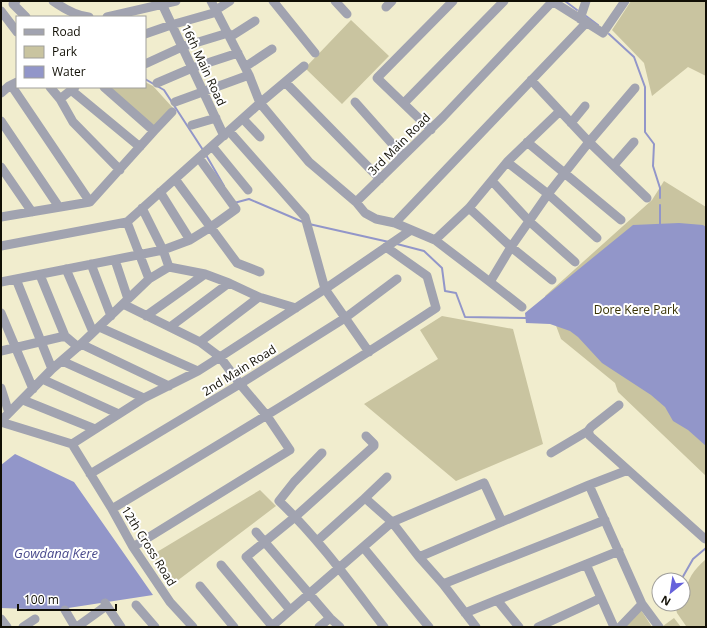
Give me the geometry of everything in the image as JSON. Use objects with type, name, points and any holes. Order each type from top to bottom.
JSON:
[{"type":"street","points":[[16,1],[13,4],[25,16]]},
{"type":"street","points":[[53,1],[63,8],[82,16]]},
{"type":"street","points":[[114,16],[176,1]]},
{"type":"street","points":[[211,1],[249,75],[260,103],[309,162],[356,202],[365,213],[376,219],[394,223],[435,240],[522,307]]},
{"type":"street","points":[[146,34],[216,11],[230,1]]},
{"type":"street","points":[[273,1],[315,53]]},
{"type":"street","points":[[335,1],[347,14]]},
{"type":"street","points":[[430,130],[377,78],[453,1]]},
{"type":"street","points":[[404,103],[504,1]]},
{"type":"street","points":[[394,223],[531,80],[583,21],[586,1]]},
{"type":"street","points":[[553,2],[602,33],[625,1]]},
{"type":"street","name":"3rd Main Road","points":[[356,202],[430,130],[553,2]]},
{"type":"street","name":"16th Main Road","points":[[162,4],[216,118],[226,134],[306,220],[325,289]]},
{"type":"street","points":[[1,11],[16,31]]},
{"type":"street","points":[[146,64],[182,47],[229,35],[255,21]]},
{"type":"street","points":[[245,67],[272,49]]},
{"type":"street","points":[[157,83],[192,68],[238,53]]},
{"type":"street","points":[[1,246],[127,222],[260,103],[304,66]]},
{"type":"street","points":[[175,102],[249,75]]},
{"type":"street","points":[[531,80],[560,112],[647,198]]},
{"type":"street","points":[[285,82],[380,179]]},
{"type":"street","points":[[1,92],[14,83]]},
{"type":"street","points":[[17,88],[90,202]]},
{"type":"street","points":[[51,88],[60,99],[73,122],[120,170]]},
{"type":"street","points":[[105,88],[154,131]]},
{"type":"street","points":[[490,282],[548,194],[635,88]]},
{"type":"street","points":[[60,99],[73,89],[140,147]]},
{"type":"street","points":[[355,102],[403,156]]},
{"type":"street","points":[[571,123],[585,106]]},
{"type":"street","points":[[2,214],[32,212],[90,202],[172,112]]},
{"type":"street","points":[[435,240],[470,208],[507,162],[560,112]]},
{"type":"street","points":[[192,125],[216,118]]},
{"type":"street","points":[[243,119],[260,137]]},
{"type":"street","points":[[1,121],[59,207]]},
{"type":"street","points":[[527,142],[621,220]]},
{"type":"street","points":[[614,165],[634,142]]},
{"type":"street","points":[[206,152],[248,190]]},
{"type":"street","points":[[1,282],[163,250],[190,240],[211,227],[236,209],[206,152]]},
{"type":"street","points":[[507,162],[548,194],[597,238]]},
{"type":"street","points":[[1,167],[32,212]]},
{"type":"street","points":[[175,179],[237,263],[260,272]]},
{"type":"street","points":[[492,181],[530,222],[575,262]]},
{"type":"street","points":[[160,192],[190,240]]},
{"type":"street","points":[[142,208],[163,250],[169,266]]},
{"type":"street","points":[[470,208],[512,247],[552,280]]},
{"type":"street","points":[[127,222],[149,279]]},
{"type":"street","points":[[296,308],[259,297],[205,274],[169,266],[149,279],[79,346],[52,369],[1,422],[72,444],[144,398],[198,371],[296,308],[325,289],[411,230]]},
{"type":"street","points":[[112,509],[267,416],[436,308],[427,276],[390,244]]},
{"type":"street","points":[[115,260],[126,302],[146,316],[200,342],[220,357],[267,416],[290,450],[133,547]]},
{"type":"street","points":[[91,264],[111,316]]},
{"type":"street","points":[[66,269],[96,330],[198,371]]},
{"type":"street","points":[[146,316],[205,274]]},
{"type":"street","points":[[40,275],[65,336],[79,346],[169,386]]},
{"type":"street","points":[[16,279],[52,369]]},
{"type":"street","name":"2nd Main Road","points":[[90,474],[240,384],[345,318],[397,279]]},
{"type":"street","points":[[170,327],[229,283]]},
{"type":"street","points":[[325,289],[369,352]]},
{"type":"street","points":[[200,342],[259,297]]},
{"type":"street","points":[[1,313],[33,389]]},
{"type":"street","points":[[1,351],[65,336]]},
{"type":"street","points":[[62,361],[144,398]]},
{"type":"street","points":[[42,380],[119,414]]},
{"type":"street","points":[[1,388],[9,413]]},
{"type":"street","points":[[22,400],[95,429]]},
{"type":"street","points":[[551,453],[588,431],[591,427],[620,405]]},
{"type":"street","points":[[588,431],[590,436],[705,538]]},
{"type":"street","points":[[290,610],[243,561],[295,517],[374,446],[374,444],[366,436]]},
{"type":"street","name":"12th Cross Road","points":[[72,444],[112,509],[133,547],[170,602],[193,627]]},
{"type":"street","points":[[322,453],[287,489],[279,501],[317,541],[384,627]]},
{"type":"street","points":[[419,557],[628,470]]},
{"type":"street","points":[[317,541],[387,477]]},
{"type":"street","points":[[220,565],[272,626],[338,567],[392,522],[484,483],[502,522]]},
{"type":"street","points":[[589,485],[642,604],[659,627]]},
{"type":"street","points":[[365,498],[392,522],[476,627]]},
{"type":"street","points":[[443,584],[605,520]]},
{"type":"street","points":[[256,532],[330,618],[340,627]]},
{"type":"street","points":[[363,547],[429,627]]},
{"type":"street","points":[[466,613],[619,551]]},
{"type":"street","points":[[586,564],[614,627]]},
{"type":"street","points":[[200,586],[234,627]]},
{"type":"street","points":[[538,627],[601,598]]},
{"type":"street","points":[[497,600],[519,627]]},
{"type":"street","points":[[620,627],[642,604]]},
{"type":"street","points":[[65,610],[76,627],[106,605],[121,627]]},
{"type":"street","points":[[136,605],[155,627]]},
{"type":"street","points":[[319,627],[330,618]]},
{"type":"street","points":[[1,619],[7,627]]},
{"type":"street","points":[[23,627],[35,619]]},
{"type":"green space","points":[[631,1],[706,1],[706,76],[688,67],[652,96],[644,63],[612,30]]},
{"type":"green space","points":[[351,20],[389,56],[342,104],[305,68]]},
{"type":"green space","points":[[146,82],[153,86],[173,108],[153,128],[107,88],[146,88]]},
{"type":"green space","name":"Dore Kere Park","points":[[664,181],[706,207],[706,476],[618,392],[615,383],[561,339],[545,296],[652,200]]},
{"type":"green space","points":[[442,316],[513,329],[543,444],[456,481],[364,404],[438,359],[420,330]]},
{"type":"green space","points":[[260,490],[276,506],[173,584],[152,555]]},
{"type":"green space","points":[[706,559],[706,627],[686,626],[677,612],[691,612],[691,577]]},
{"type":"green space","points":[[641,610],[652,627],[625,627]]},
{"type":"green space","points":[[674,618],[681,627],[663,626]]},
{"type":"water","name":"Dore Kere Park","points":[[679,223],[703,225],[706,227],[706,446],[688,430],[673,421],[665,407],[651,395],[602,363],[578,337],[570,331],[550,324],[526,323],[525,313],[633,225]]},
{"type":"water","name":"Gowdana Kere","points":[[15,454],[74,482],[153,595],[55,610],[1,608],[1,465]]},
{"type":"waterway","points":[[565,1],[577,10]]},
{"type":"waterway","points":[[586,16],[598,25]]},
{"type":"waterway","points":[[609,34],[634,57],[645,87],[645,132],[654,144],[653,166],[660,188],[660,198]]},
{"type":"waterway","points":[[146,80],[164,90],[203,150]]},
{"type":"waterway","points":[[206,155],[224,186]]},
{"type":"waterway","points":[[234,203],[249,199],[303,222]]},
{"type":"waterway","points":[[660,205],[660,224]]},
{"type":"waterway","points":[[309,224],[389,242]]},
{"type":"waterway","points":[[397,244],[424,251],[442,268],[445,291],[456,293],[465,317],[527,318]]},
{"type":"waterway","points":[[686,572],[693,559],[706,548]]}]
